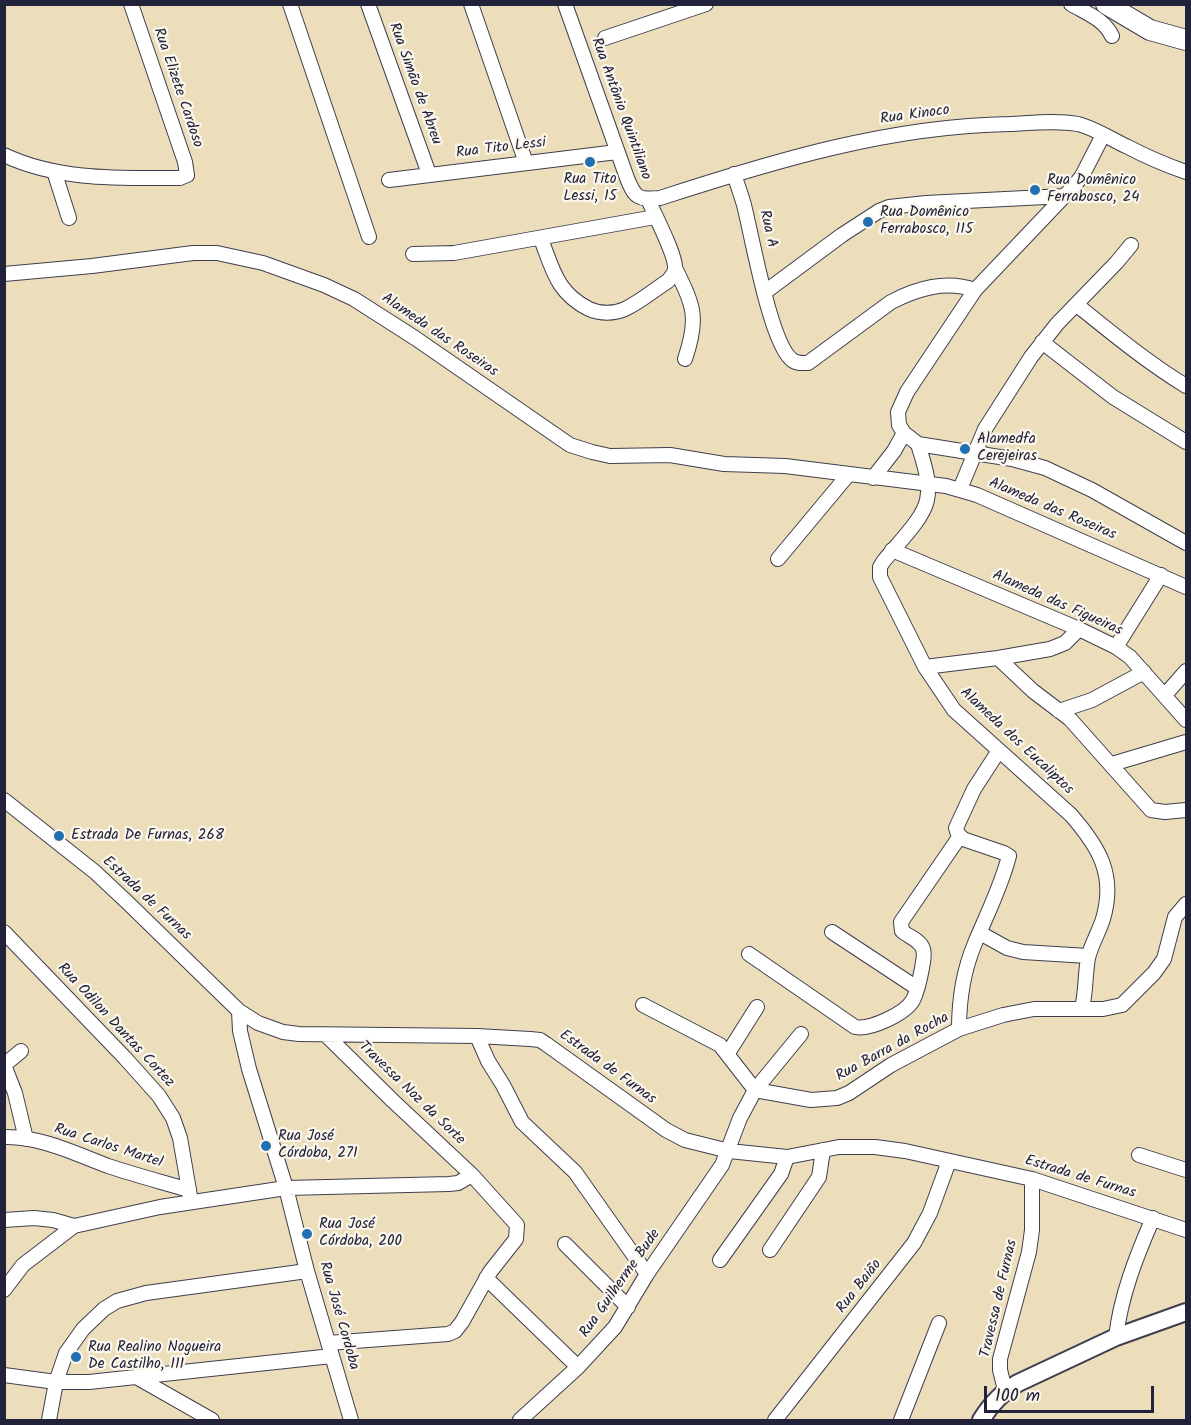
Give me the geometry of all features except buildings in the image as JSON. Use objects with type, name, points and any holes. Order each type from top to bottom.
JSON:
[{"type":"main road","points":[[1106,4],[1150,30],[1186,40]]},
{"type":"street","name":"Rua Elizete Cardoso","points":[[54,171],[114,178],[180,178],[187,175],[185,162],[131,4]]},
{"type":"street","points":[[290,4],[369,237]]},
{"type":"street","name":"Rua Simão de Abreu","points":[[368,4],[429,174]]},
{"type":"street","points":[[471,4],[526,163]]},
{"type":"street","name":"Rua Antônio Quintiliano","points":[[565,4],[631,190],[640,198],[648,200],[734,174]]},
{"type":"street","points":[[605,38],[706,4]]},
{"type":"street","points":[[1071,4],[1101,21],[1109,28],[1112,36]]},
{"type":"street","name":"Rua Kinoco","points":[[734,174],[826,148],[937,128],[990,124],[1062,123],[1090,128],[1135,151],[1186,172]]},
{"type":"street","points":[[1102,135],[1082,176],[975,290],[901,405],[898,419],[904,433],[918,444],[1012,459],[1045,468],[1092,490],[1186,543]]},
{"type":"street","name":"Rua Tito Lessi","points":[[389,180],[617,152]]},
{"type":"street","points":[[4,155],[35,167],[54,171],[69,218]]},
{"type":"street","name":"Rua A","points":[[734,174],[769,312],[790,359],[808,363],[891,302],[905,295],[937,286],[952,285],[975,290]]},
{"type":"street","points":[[765,292],[851,229],[889,207],[926,202],[1065,196]]},
{"type":"street","points":[[648,200],[692,304],[694,321],[692,338],[685,359]]},
{"type":"street","points":[[412,254],[454,253],[655,217]]},
{"type":"street","points":[[541,239],[562,289],[575,302],[593,311],[606,313],[625,310],[668,280],[675,268]]},
{"type":"street","points":[[960,489],[985,429],[1042,342],[1131,244]]},
{"type":"street","name":"Alameda das Roseiras","points":[[4,274],[193,253],[237,256],[324,285],[354,299],[415,338],[570,445],[592,453],[610,456],[670,454],[724,464],[785,466],[960,489],[1186,587]]},
{"type":"street","points":[[1077,305],[1130,348],[1186,386]]},
{"type":"street","points":[[1042,342],[1113,397],[1186,442]]},
{"type":"street","points":[[873,478],[904,433]]},
{"type":"street","name":"Alameda dos Eucaliptos","points":[[918,444],[928,493],[924,509],[880,567],[880,577],[925,667],[954,710],[998,752],[1071,815],[1094,845],[1105,867],[1108,885],[1105,909],[1089,956],[1082,1008]]},
{"type":"street","points":[[778,559],[848,475]]},
{"type":"street","name":"Alameda das Figueiras","points":[[892,550],[1079,629],[1116,647],[1130,657],[1186,720]]},
{"type":"street","points":[[1116,647],[1161,575]]},
{"type":"street","points":[[925,667],[1050,649],[1065,643],[1079,629]]},
{"type":"street","points":[[998,658],[1026,686],[1070,719],[1151,810],[1165,812],[1186,810]]},
{"type":"street","points":[[1165,695],[1186,671]]},
{"type":"street","points":[[1059,711],[1092,700],[1144,672]]},
{"type":"street","points":[[1112,764],[1186,741]]},
{"type":"street","points":[[958,1029],[958,1014],[964,980],[980,933],[1002,882],[1009,856],[960,837],[956,828],[974,789],[998,752]]},
{"type":"street","name":"Estrada de Furnas","points":[[4,800],[120,895],[239,1011],[258,1023],[283,1032],[327,1036],[477,1036],[540,1040],[666,1130],[685,1140],[729,1151],[787,1157],[839,1147],[875,1147],[1032,1179],[1186,1230]]},
{"type":"street","points":[[749,954],[855,1027],[870,1026],[905,1009],[914,998],[924,957],[923,948],[916,940],[902,931],[902,922],[960,837]]},
{"type":"street","name":"Rua Barra da Rocha","points":[[755,1090],[811,1100],[837,1098],[849,1093],[891,1065],[958,1029],[1003,1015],[1034,1009],[1103,1009],[1122,1005],[1154,973],[1164,959],[1175,917],[1186,904]]},
{"type":"street","name":"Rua Odilon Dantas Cortez","points":[[4,932],[159,1096],[173,1118],[180,1138],[190,1196]]},
{"type":"street","points":[[832,932],[917,988]]},
{"type":"street","points":[[980,933],[1007,948],[1023,952],[1089,956]]},
{"type":"street","points":[[643,1005],[710,1039],[728,1053],[755,1090]]},
{"type":"street","points":[[728,1053],[758,1007]]},
{"type":"street","name":"Rua José Cordoba","points":[[239,1011],[240,1031],[249,1069],[286,1188],[307,1271],[351,1420]]},
{"type":"street","name":"Rua Guilherme Bude","points":[[520,1420],[596,1349],[628,1307],[647,1274],[713,1180],[729,1151],[736,1128],[755,1090],[801,1034]]},
{"type":"street","name":"Travessa Noz da Sorte","points":[[327,1036],[472,1175],[518,1225],[516,1239],[486,1278]]},
{"type":"street","points":[[477,1036],[488,1061],[522,1122],[581,1179],[647,1274]]},
{"type":"street","points":[[21,1051],[4,1065],[15,1093],[26,1139]]},
{"type":"street","name":"Rua Carlos Martel","points":[[4,1137],[26,1139],[190,1196]]},
{"type":"street","points":[[770,1250],[819,1177],[823,1150]]},
{"type":"street","points":[[1139,1155],[1186,1170]]},
{"type":"street","points":[[720,1260],[781,1174],[787,1157]]},
{"type":"street","name":"Rua Baião","points":[[776,1420],[914,1243],[930,1213],[949,1161]]},
{"type":"street","points":[[4,1290],[23,1265],[74,1226],[190,1196],[286,1188],[449,1185],[472,1175]]},
{"type":"street","name":"Travessa de Furnas","points":[[1005,1390],[1000,1359],[1029,1252],[1032,1230],[1032,1179]]},
{"type":"street","points":[[4,1220],[34,1218],[74,1226]]},
{"type":"street","points":[[1116,1337],[1126,1286],[1153,1218]]},
{"type":"street","points":[[565,1244],[628,1307]]},
{"type":"street","points":[[49,1420],[56,1382],[66,1353],[83,1329],[104,1309],[117,1301],[146,1293],[307,1271]]},
{"type":"street","points":[[4,1375],[56,1382],[138,1378],[452,1333],[459,1328],[486,1278],[578,1367]]},
{"type":"street","points":[[981,1420],[1005,1390],[1116,1337],[1186,1312]]},
{"type":"street","points":[[901,1420],[939,1323]]},
{"type":"street","points":[[138,1378],[212,1420]]},
{"type":"place","name":"Rua Tito Lessi, 15","points":[[590,162]]},
{"type":"place","name":"Rua Domênico Ferrabosco, 24","points":[[1035,190]]},
{"type":"place","name":"Rua Domênico Ferrabosco, 115","points":[[868,222]]},
{"type":"place","name":"Alamedfa Cerejeiras","points":[[965,449]]},
{"type":"place","name":"Estrada De Furnas, 268","points":[[59,836]]},
{"type":"place","name":"Rua José Córdoba, 271","points":[[266,1146]]},
{"type":"place","name":"Rua José Córdoba, 200","points":[[307,1234]]},
{"type":"place","name":"Rua Realino Nogueira De Castilho, 111","points":[[76,1357]]}]
